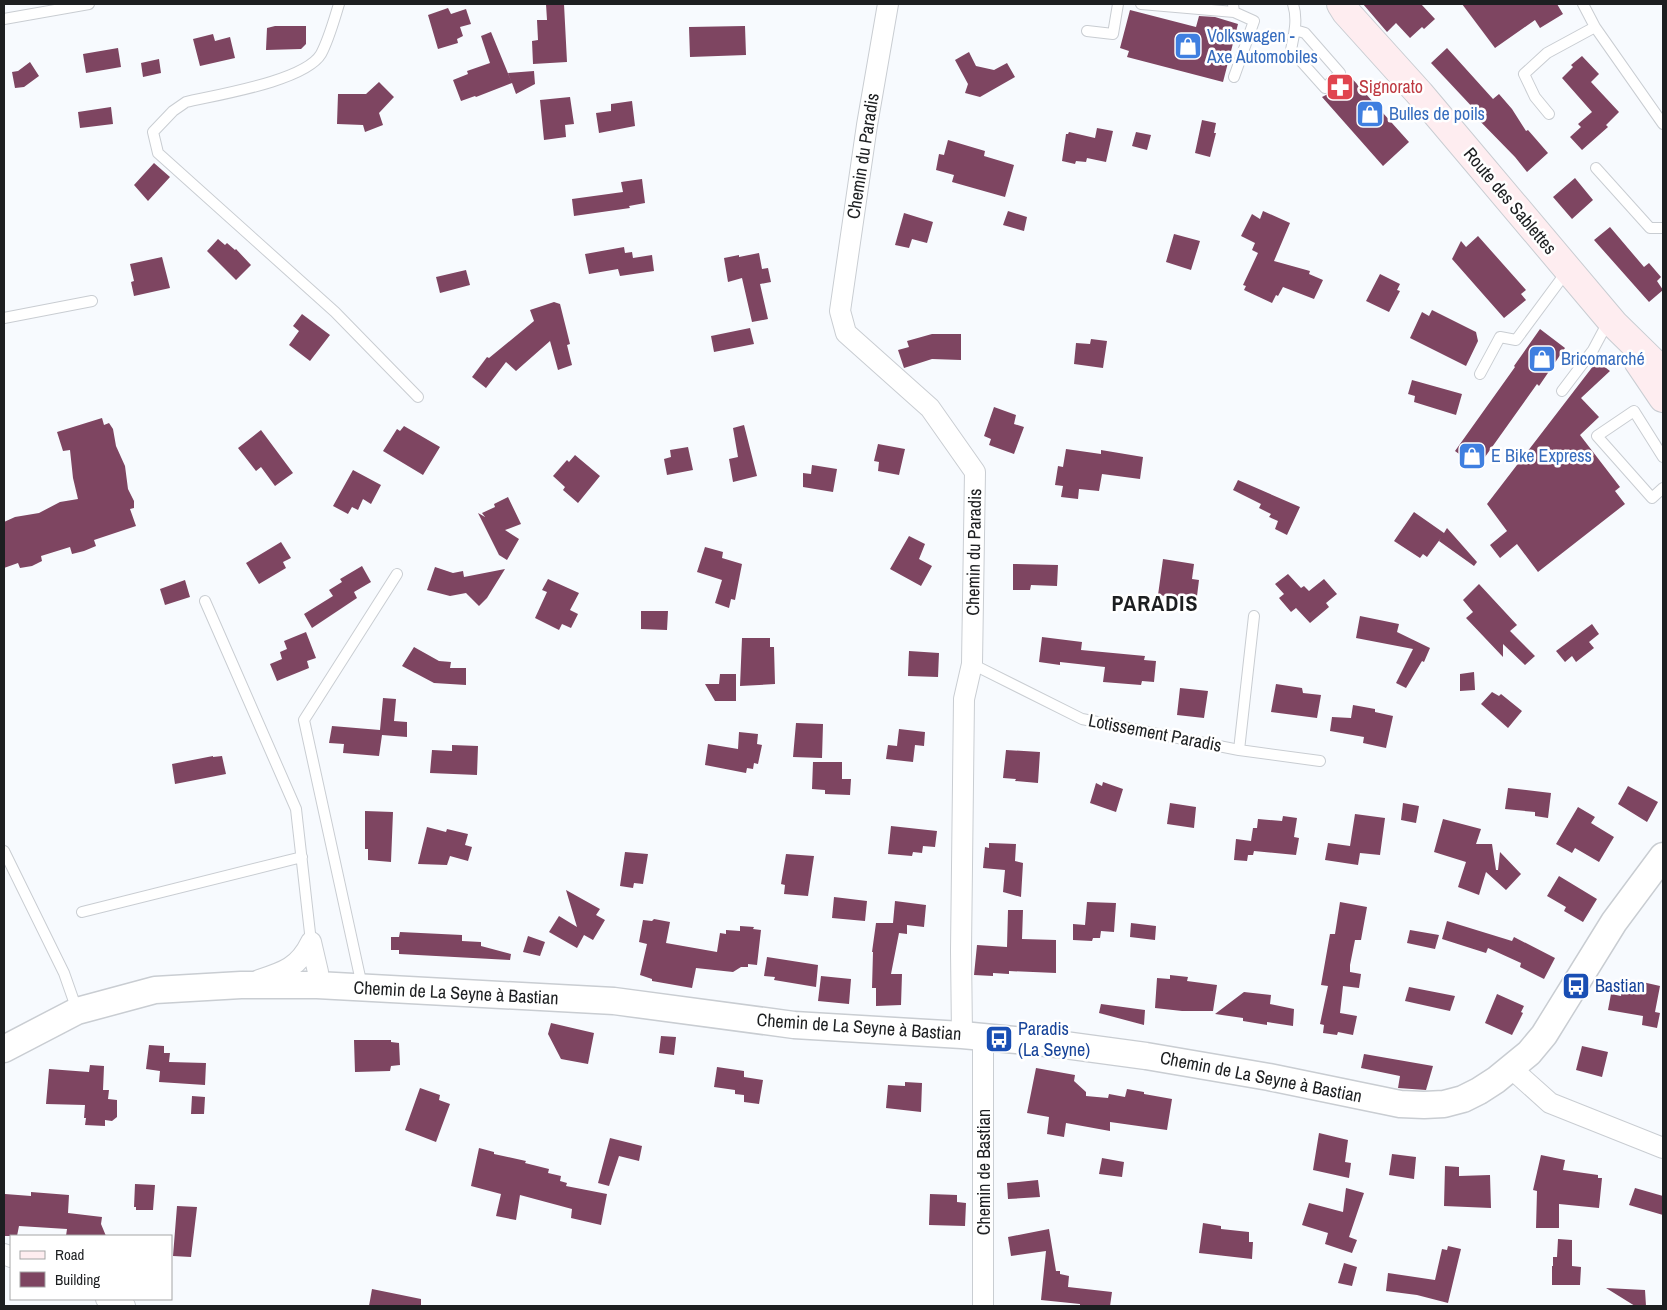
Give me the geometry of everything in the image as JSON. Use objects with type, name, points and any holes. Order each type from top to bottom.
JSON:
[{"type":"main road","name":"Route des Sablettes","points":[[1340,6],[1420,94],[1611,321],[1663,372]]},
{"type":"main road","name":"Route des Sablettes","points":[[1611,321],[1663,398]]},
{"type":"street","name":"Chemin du Paradis","points":[[888,4],[867,125],[840,311],[846,333],[930,408],[975,472],[972,664],[964,699],[961,951],[973,1036]]},
{"type":"street","name":"Chemin de La Seyne à Bastian","points":[[4,1049],[77,1011],[155,990],[241,985],[317,985],[363,989],[614,1001],[794,1025],[973,1036],[1146,1056],[1400,1104],[1444,1104],[1464,1098],[1496,1080],[1528,1053],[1544,1034],[1614,922],[1663,856]]},
{"type":"street","points":[[241,985],[284,972],[305,955],[311,942]]},
{"type":"street","points":[[311,942],[318,972],[317,985]]},
{"type":"street","name":"Chemin de Bastian","points":[[973,1036],[983,1306]]},
{"type":"street","points":[[1511,1068],[1550,1103],[1663,1148]]},
{"type":"street","points":[[109,1300],[125,1306]]},
{"type":"lane","points":[[4,19],[89,4]]},
{"type":"lane","points":[[339,4],[320,55],[309,65],[280,80],[186,102],[173,111],[153,132],[158,153],[335,312],[418,397]]},
{"type":"lane","points":[[1087,31],[1113,34],[1118,4]]},
{"type":"lane","points":[[1141,4],[1234,8],[1254,21],[1234,77]]},
{"type":"lane","points":[[1293,4],[1297,18],[1291,50],[1325,88],[1340,74],[1305,34],[1295,30]]},
{"type":"lane","points":[[1583,4],[1595,27],[1663,124]]},
{"type":"lane","points":[[1549,114],[1535,97],[1524,74],[1547,53],[1595,27]]},
{"type":"lane","points":[[1596,168],[1650,228],[1663,228]]},
{"type":"lane","points":[[1480,374],[1500,337],[1516,340],[1568,270]]},
{"type":"lane","points":[[4,318],[92,300]]},
{"type":"lane","points":[[1562,392],[1593,350],[1611,321]]},
{"type":"lane","points":[[1663,457],[1634,411],[1597,436],[1652,498],[1663,488]]},
{"type":"lane","points":[[363,989],[304,720],[397,574]]},
{"type":"lane","points":[[205,601],[296,809],[311,942]]},
{"type":"lane","points":[[1239,750],[1254,616]]},
{"type":"lane","name":"Lotissement Paradis","points":[[972,664],[1082,719],[1239,750],[1320,761]]},
{"type":"lane","points":[[4,851],[64,973],[77,1011]]},
{"type":"lane","points":[[82,912],[302,857]]},
{"type":"building","points":[[546,4],[564,4],[567,62],[533,64],[532,41],[538,40],[537,20],[547,20]]},
{"type":"building","points":[[1363,4],[1421,4],[1435,19],[1410,38],[1396,23],[1387,32]]},
{"type":"building","points":[[1462,4],[1557,4],[1563,14],[1540,28],[1535,20],[1495,48]]},
{"type":"building","points":[[448,8],[451,14],[466,9],[471,24],[460,27],[463,36],[457,39],[458,43],[438,49],[428,15]]},
{"type":"building","points":[[1130,10],[1196,27],[1199,16],[1215,17],[1238,24],[1223,82],[1127,57],[1129,51],[1120,48]]},
{"type":"building","points":[[275,26],[306,26],[306,44],[301,49],[266,50],[267,28]]},
{"type":"building","points":[[745,26],[746,55],[690,57],[689,27]]},
{"type":"building","points":[[491,32],[512,83],[461,101],[453,80],[468,74],[467,71],[490,63],[481,36]]},
{"type":"building","points":[[213,34],[215,41],[230,37],[235,58],[200,66],[193,39]]},
{"type":"building","points":[[118,48],[121,67],[86,73],[83,54]]},
{"type":"building","points":[[1447,48],[1493,99],[1499,94],[1512,109],[1526,131],[1528,130],[1548,153],[1527,172],[1473,114],[1476,111],[1431,63]]},
{"type":"building","points":[[969,52],[976,66],[994,70],[1007,63],[1015,77],[980,97],[965,93],[968,84],[955,60]]},
{"type":"building","points":[[1582,56],[1599,74],[1591,82],[1619,112],[1606,125],[1608,127],[1582,150],[1570,137],[1581,127],[1578,124],[1592,112],[1562,78],[1573,67],[1571,65]]},
{"type":"building","points":[[159,59],[161,73],[143,77],[141,63]]},
{"type":"building","points":[[30,62],[39,76],[24,87],[15,88],[12,72],[18,71]]},
{"type":"building","points":[[534,71],[535,84],[516,94],[508,73]]},
{"type":"building","points":[[1348,74],[1409,142],[1383,166],[1322,97],[1330,93]]},
{"type":"building","points":[[379,82],[394,97],[379,113],[383,125],[365,132],[363,125],[337,124],[338,94],[366,94]]},
{"type":"building","points":[[570,97],[574,124],[565,125],[566,137],[544,140],[540,100]]},
{"type":"building","points":[[632,101],[635,126],[599,133],[596,113],[611,111],[611,104]]},
{"type":"building","points":[[111,107],[113,124],[80,128],[78,112]]},
{"type":"building","points":[[1202,120],[1216,123],[1214,133],[1216,133],[1210,157],[1195,153]]},
{"type":"building","points":[[1097,128],[1113,131],[1106,162],[1087,158],[1086,162],[1076,161],[1075,164],[1062,161],[1066,134],[1069,132],[1095,138]]},
{"type":"building","points":[[1136,132],[1151,135],[1147,150],[1132,146]]},
{"type":"building","points":[[948,140],[985,151],[984,156],[1014,165],[1005,197],[952,182],[954,175],[936,170],[939,154],[944,155]]},
{"type":"building","points":[[154,163],[170,177],[148,201],[134,185]]},
{"type":"building","points":[[1575,178],[1593,200],[1572,219],[1553,197]]},
{"type":"building","points":[[642,179],[645,203],[629,206],[630,208],[574,216],[572,199],[623,192],[621,182]]},
{"type":"building","points":[[1008,211],[1027,217],[1024,231],[1003,225]]},
{"type":"building","points":[[1263,211],[1290,223],[1274,261],[1310,271],[1309,274],[1323,280],[1314,299],[1283,287],[1272,303],[1244,290],[1246,286],[1243,285],[1258,253],[1252,250],[1255,243],[1241,236],[1252,214],[1260,219]]},
{"type":"building","points":[[904,213],[933,222],[927,243],[912,239],[909,248],[895,245]]},
{"type":"building","points":[[1610,227],[1644,267],[1649,263],[1661,277],[1657,281],[1663,290],[1649,302],[1594,240]]},
{"type":"building","points":[[1174,234],[1200,241],[1191,270],[1166,262]]},
{"type":"building","points":[[1478,236],[1526,290],[1521,294],[1526,300],[1504,318],[1452,259],[1461,241],[1466,247]]},
{"type":"building","points":[[218,239],[225,245],[227,243],[236,249],[251,265],[236,280],[207,251]]},
{"type":"building","points":[[624,247],[625,253],[632,252],[633,258],[652,255],[654,271],[620,276],[618,269],[589,274],[585,254]]},
{"type":"building","points":[[759,253],[762,269],[768,268],[771,282],[760,284],[768,319],[752,322],[742,278],[728,282],[724,258]]},
{"type":"building","points":[[162,257],[170,288],[134,296],[131,282],[134,281],[130,264]]},
{"type":"building","points":[[466,270],[470,285],[440,293],[436,277]]},
{"type":"building","points":[[1380,274],[1400,284],[1397,290],[1400,291],[1389,312],[1366,301]]},
{"type":"building","points":[[554,302],[560,304],[570,344],[567,345],[572,365],[558,370],[550,341],[516,371],[506,362],[486,388],[472,377],[487,357],[489,358],[534,321],[530,310]]},
{"type":"building","points":[[1432,310],[1476,332],[1478,341],[1466,366],[1410,338],[1422,312],[1429,316]]},
{"type":"building","points":[[302,314],[330,335],[310,361],[289,345],[299,331],[293,326]]},
{"type":"building","points":[[750,328],[754,344],[714,352],[711,336]]},
{"type":"building","points":[[1540,329],[1565,348],[1480,464],[1474,465],[1455,451]]},
{"type":"building","points":[[932,334],[961,334],[961,360],[932,359],[904,368],[898,350],[909,347],[907,341]]},
{"type":"building","points":[[1091,339],[1107,341],[1103,368],[1074,364],[1076,343],[1090,344]]},
{"type":"building","points":[[1597,361],[1610,371],[1581,398],[1599,417],[1580,435],[1620,487],[1615,491],[1625,504],[1538,572],[1517,544],[1500,558],[1490,545],[1507,531],[1487,504]]},
{"type":"building","points":[[1412,380],[1462,394],[1456,415],[1414,402],[1415,396],[1408,394]]},
{"type":"building","points":[[994,407],[1016,415],[1014,424],[1024,427],[1014,454],[989,445],[991,439],[984,436]]},
{"type":"building","points":[[102,418],[104,425],[109,423],[113,429],[116,446],[125,466],[128,489],[134,501],[134,508],[130,509],[136,526],[94,540],[96,546],[84,551],[72,554],[70,547],[41,556],[42,561],[32,566],[20,568],[18,563],[4,568],[4,522],[15,517],[39,513],[60,502],[78,499],[73,478],[70,450],[63,451],[57,432]]},
{"type":"building","points":[[744,425],[757,476],[733,482],[729,459],[738,457],[733,428]]},
{"type":"building","points":[[404,426],[440,447],[423,475],[383,451],[397,429],[400,431]]},
{"type":"building","points":[[261,430],[293,473],[275,486],[261,467],[256,471],[238,448]]},
{"type":"building","points":[[878,444],[905,449],[899,475],[878,471],[879,462],[874,461]]},
{"type":"building","points":[[688,447],[693,470],[667,475],[664,459],[671,457],[670,450]]},
{"type":"building","points":[[1066,449],[1101,454],[1101,450],[1143,457],[1140,479],[1102,474],[1099,491],[1079,489],[1078,499],[1061,497],[1063,486],[1055,485],[1058,466],[1063,467]]},
{"type":"building","points":[[575,455],[600,476],[578,503],[563,490],[565,487],[553,476],[567,460],[569,462]]},
{"type":"building","points":[[812,465],[837,469],[833,492],[803,487],[803,473],[811,474]]},
{"type":"building","points":[[353,470],[381,485],[371,504],[363,499],[358,510],[352,507],[348,514],[333,506]]},
{"type":"building","points":[[1238,480],[1300,507],[1287,535],[1275,529],[1278,521],[1269,517],[1271,514],[1259,508],[1261,504],[1233,490]]},
{"type":"building","points":[[508,497],[521,524],[505,530],[519,539],[507,560],[499,555],[478,513],[485,517],[482,513],[495,507],[494,504]]},
{"type":"building","points":[[1414,512],[1444,533],[1447,528],[1477,562],[1474,566],[1439,541],[1441,538],[1427,557],[1423,554],[1420,558],[1394,541]]},
{"type":"building","points":[[909,536],[925,544],[919,559],[932,566],[921,586],[890,569]]},
{"type":"building","points":[[281,542],[291,558],[283,562],[286,568],[259,584],[246,563]]},
{"type":"building","points":[[705,547],[723,552],[722,558],[742,564],[735,600],[731,599],[729,608],[715,603],[722,580],[697,572]]},
{"type":"building","points":[[1163,559],[1194,564],[1192,579],[1199,580],[1197,596],[1182,594],[1182,598],[1158,595]]},
{"type":"building","points":[[1013,564],[1058,565],[1057,586],[1031,585],[1030,590],[1013,590]]},
{"type":"building","points":[[362,566],[371,582],[354,592],[357,598],[312,628],[304,614],[333,596],[329,590],[342,582],[340,579]]},
{"type":"building","points":[[435,567],[453,573],[463,571],[464,577],[505,569],[487,598],[479,606],[466,593],[450,596],[427,590]]},
{"type":"building","points":[[1288,574],[1301,588],[1304,586],[1309,591],[1324,579],[1337,594],[1326,603],[1329,607],[1310,623],[1296,608],[1291,612],[1279,598],[1284,594],[1275,584]]},
{"type":"building","points":[[548,579],[579,593],[570,610],[578,614],[571,628],[562,624],[559,630],[535,618],[547,592],[542,590]]},
{"type":"building","points":[[185,580],[190,597],[165,605],[160,589]]},
{"type":"building","points":[[1479,584],[1517,625],[1510,631],[1535,656],[1525,665],[1503,644],[1503,657],[1466,618],[1473,612],[1463,600]]},
{"type":"building","points":[[641,611],[668,611],[667,630],[641,629]]},
{"type":"building","points":[[1360,616],[1399,624],[1397,632],[1430,648],[1424,662],[1422,661],[1406,688],[1396,683],[1413,649],[1356,638]]},
{"type":"building","points":[[1592,624],[1599,634],[1589,642],[1594,648],[1576,662],[1572,656],[1565,662],[1556,651]]},
{"type":"building","points":[[306,632],[316,658],[307,661],[309,668],[277,681],[270,664],[282,659],[280,652],[287,649],[284,641]]},
{"type":"building","points":[[1042,637],[1082,642],[1081,650],[1145,656],[1144,660],[1156,661],[1154,682],[1142,681],[1141,685],[1103,682],[1105,667],[1060,662],[1060,665],[1039,662]]},
{"type":"building","points":[[742,638],[770,638],[770,647],[774,647],[775,684],[740,686]]},
{"type":"building","points":[[414,647],[439,661],[451,662],[450,668],[466,668],[466,685],[434,683],[402,666]]},
{"type":"building","points":[[909,651],[939,653],[938,677],[908,676]]},
{"type":"building","points":[[1474,672],[1475,690],[1460,691],[1460,674]]},
{"type":"building","points":[[720,674],[736,674],[736,701],[715,701],[705,684],[719,684]]},
{"type":"building","points":[[1276,684],[1302,688],[1303,693],[1321,695],[1317,718],[1271,712]]},
{"type":"building","points":[[1180,688],[1208,691],[1204,718],[1177,715]]},
{"type":"building","points":[[1492,692],[1499,696],[1501,694],[1522,711],[1508,728],[1481,704]]},
{"type":"building","points":[[383,698],[396,699],[394,721],[407,722],[407,737],[382,735],[379,756],[343,753],[344,744],[329,743],[332,726],[380,730]]},
{"type":"building","points":[[1353,705],[1375,709],[1375,712],[1393,716],[1386,748],[1363,743],[1364,737],[1330,731],[1332,717],[1351,718]]},
{"type":"building","points":[[796,723],[823,724],[822,758],[793,757]]},
{"type":"building","points":[[899,729],[925,732],[924,746],[915,745],[913,762],[886,759],[888,745],[897,746]]},
{"type":"building","points":[[739,732],[758,734],[757,744],[762,745],[758,764],[754,763],[753,769],[747,768],[746,773],[705,765],[708,744],[738,749]]},
{"type":"building","points":[[452,745],[478,746],[477,775],[430,773],[432,750],[452,751]]},
{"type":"building","points":[[1006,750],[1040,752],[1038,783],[1003,778]]},
{"type":"building","points":[[222,756],[226,774],[175,784],[172,764]]},
{"type":"building","points":[[813,762],[842,762],[842,779],[851,779],[850,795],[825,794],[825,790],[812,789]]},
{"type":"building","points":[[1103,782],[1123,789],[1116,812],[1090,803],[1096,783],[1102,786]]},
{"type":"building","points":[[1628,786],[1658,802],[1647,822],[1618,804]]},
{"type":"building","points":[[1508,788],[1551,793],[1548,818],[1535,816],[1535,812],[1505,809]]},
{"type":"building","points":[[1170,803],[1196,807],[1194,828],[1167,824]]},
{"type":"building","points":[[1403,803],[1419,806],[1416,823],[1401,820]]},
{"type":"building","points":[[1578,807],[1595,817],[1591,823],[1614,837],[1599,862],[1575,848],[1572,853],[1556,844]]},
{"type":"building","points":[[365,811],[393,812],[391,862],[368,860],[368,849],[365,849]]},
{"type":"building","points":[[1355,814],[1385,818],[1380,855],[1360,853],[1358,865],[1325,860],[1328,843],[1350,846]]},
{"type":"building","points":[[1283,816],[1297,818],[1294,837],[1299,838],[1296,855],[1254,851],[1253,855],[1248,855],[1247,861],[1234,860],[1236,839],[1251,841],[1253,828],[1257,828],[1258,819],[1282,821]]},
{"type":"building","points":[[1443,819],[1481,829],[1476,844],[1492,844],[1496,870],[1498,870],[1500,852],[1521,874],[1506,890],[1486,872],[1479,895],[1458,887],[1466,862],[1434,852]]},
{"type":"building","points":[[891,826],[937,831],[935,847],[923,846],[922,853],[913,852],[912,856],[888,854]]},
{"type":"building","points":[[427,827],[446,832],[447,829],[468,834],[465,845],[472,847],[468,861],[450,856],[447,865],[418,864]]},
{"type":"building","points":[[989,843],[1016,844],[1015,861],[1023,863],[1021,897],[1003,892],[1005,870],[983,868],[985,847],[989,848]]},
{"type":"building","points":[[625,852],[648,854],[643,884],[634,883],[633,888],[620,886]]},
{"type":"building","points":[[786,854],[814,856],[808,896],[784,894],[785,885],[781,884]]},
{"type":"building","points":[[1559,876],[1597,899],[1583,922],[1564,911],[1566,907],[1547,896]]},
{"type":"building","points":[[566,890],[600,909],[596,915],[605,920],[593,940],[584,935],[577,948],[549,932],[559,916],[577,927]]},
{"type":"building","points":[[834,897],[867,901],[865,921],[832,918]]},
{"type":"building","points":[[895,901],[926,905],[924,927],[907,925],[907,934],[899,933],[891,974],[902,974],[901,1005],[876,1006],[876,988],[872,988],[872,952],[876,923],[893,923]]},
{"type":"building","points":[[1087,902],[1116,903],[1114,932],[1101,931],[1100,938],[1093,938],[1092,941],[1073,940],[1073,924],[1085,925]]},
{"type":"building","points":[[1340,902],[1367,907],[1361,940],[1355,940],[1350,965],[1350,972],[1361,974],[1359,988],[1343,986],[1340,1013],[1357,1016],[1353,1035],[1338,1032],[1337,1035],[1323,1033],[1324,1025],[1320,1024],[1328,986],[1321,985],[1330,934],[1335,934]]},
{"type":"building","points":[[1008,910],[1023,910],[1022,939],[1056,940],[1056,973],[1009,971],[1009,974],[993,973],[993,976],[974,975],[977,945],[1007,947]]},
{"type":"building","points":[[654,919],[670,922],[666,943],[717,952],[720,933],[726,934],[726,930],[740,931],[740,926],[754,927],[753,929],[761,930],[757,965],[748,964],[748,967],[741,967],[733,972],[696,968],[692,988],[652,981],[652,979],[640,975],[647,944],[639,942],[643,920],[652,921]]},
{"type":"building","points":[[1447,921],[1512,941],[1514,937],[1555,958],[1544,979],[1520,967],[1521,963],[1488,948],[1486,953],[1442,939]]},
{"type":"building","points":[[1131,923],[1156,926],[1155,940],[1130,937]]},
{"type":"building","points":[[1410,930],[1439,935],[1435,949],[1407,943]]},
{"type":"building","points":[[400,932],[462,935],[462,941],[481,942],[481,946],[511,954],[510,960],[399,954],[399,950],[391,950],[391,937],[399,937]]},
{"type":"building","points":[[528,936],[545,942],[540,956],[523,952]]},
{"type":"building","points":[[767,957],[818,965],[816,987],[774,980],[775,977],[764,976]]},
{"type":"building","points":[[1170,975],[1188,977],[1187,981],[1217,985],[1213,1011],[1182,1011],[1155,1008],[1157,978],[1170,979]]},
{"type":"building","points":[[821,976],[851,979],[849,1004],[818,1001]]},
{"type":"building","points":[[1638,981],[1660,986],[1655,1012],[1660,1013],[1657,1028],[1642,1025],[1643,1016],[1608,1010],[1611,994],[1621,996],[1623,985],[1637,988]]},
{"type":"building","points":[[1409,987],[1455,996],[1450,1011],[1405,1001]]},
{"type":"building","points":[[1244,992],[1271,995],[1270,1004],[1294,1009],[1293,1026],[1267,1022],[1267,1025],[1243,1021],[1243,1018],[1215,1014]]},
{"type":"building","points":[[1497,994],[1524,1006],[1521,1012],[1523,1013],[1512,1035],[1485,1023]]},
{"type":"building","points":[[1101,1004],[1145,1010],[1144,1025],[1099,1013]]},
{"type":"building","points":[[551,1023],[594,1033],[588,1064],[561,1059],[548,1034]]},
{"type":"building","points":[[661,1036],[676,1037],[674,1055],[659,1053]]},
{"type":"building","points":[[354,1040],[391,1040],[391,1042],[399,1043],[400,1065],[391,1066],[390,1071],[355,1072]]},
{"type":"building","points":[[149,1045],[164,1046],[164,1053],[170,1053],[169,1062],[206,1063],[205,1085],[159,1082],[160,1071],[146,1069]]},
{"type":"building","points":[[1582,1046],[1608,1052],[1602,1077],[1576,1070]]},
{"type":"building","points":[[1364,1054],[1433,1066],[1426,1090],[1398,1088],[1400,1076],[1361,1068]]},
{"type":"building","points":[[90,1065],[104,1066],[103,1090],[109,1090],[108,1099],[117,1100],[117,1117],[112,1121],[105,1120],[105,1126],[85,1125],[85,1105],[46,1104],[49,1069],[89,1072]]},
{"type":"building","points":[[717,1067],[744,1071],[744,1077],[763,1080],[759,1104],[744,1102],[744,1095],[735,1094],[735,1090],[714,1087]]},
{"type":"building","points":[[1036,1068],[1075,1075],[1074,1081],[1086,1092],[1086,1096],[1108,1098],[1109,1094],[1125,1097],[1127,1089],[1172,1099],[1167,1130],[1110,1122],[1110,1131],[1066,1123],[1064,1137],[1047,1134],[1049,1117],[1027,1113]]},
{"type":"building","points":[[905,1082],[922,1083],[921,1112],[886,1108],[888,1085],[905,1086]]},
{"type":"building","points":[[420,1088],[440,1095],[439,1100],[450,1104],[436,1142],[405,1130]]},
{"type":"building","points":[[192,1096],[205,1097],[204,1114],[191,1114]]},
{"type":"building","points":[[1319,1133],[1348,1140],[1345,1162],[1351,1163],[1349,1178],[1313,1170]]},
{"type":"building","points":[[610,1138],[642,1146],[639,1161],[619,1156],[609,1186],[598,1183]]},
{"type":"building","points":[[479,1148],[549,1169],[548,1173],[561,1176],[560,1181],[567,1183],[566,1186],[607,1194],[601,1225],[571,1218],[572,1209],[520,1195],[516,1220],[496,1216],[501,1194],[471,1186]]},
{"type":"building","points":[[1392,1154],[1416,1157],[1414,1179],[1389,1175]]},
{"type":"building","points":[[1541,1155],[1565,1160],[1563,1170],[1598,1175],[1598,1178],[1602,1178],[1599,1208],[1559,1204],[1559,1228],[1536,1228],[1537,1191],[1533,1190]]},
{"type":"building","points":[[1102,1158],[1124,1162],[1122,1177],[1099,1174]]},
{"type":"building","points":[[1445,1166],[1459,1167],[1459,1176],[1490,1175],[1491,1208],[1444,1206]]},
{"type":"building","points":[[1038,1180],[1040,1197],[1008,1199],[1007,1183]]},
{"type":"building","points":[[135,1184],[155,1185],[153,1210],[136,1210],[136,1207],[134,1207]]},
{"type":"building","points":[[1346,1188],[1364,1193],[1349,1237],[1357,1240],[1352,1253],[1325,1244],[1328,1233],[1302,1225],[1309,1203],[1343,1212]]},
{"type":"building","points":[[1635,1188],[1663,1196],[1663,1215],[1629,1205]]},
{"type":"building","points":[[31,1192],[69,1195],[68,1213],[102,1217],[101,1224],[106,1235],[66,1235],[67,1229],[19,1226],[17,1235],[4,1236],[5,1194],[31,1196]]},
{"type":"building","points":[[930,1194],[957,1195],[957,1202],[966,1203],[965,1226],[929,1225]]},
{"type":"building","points":[[177,1206],[197,1207],[191,1257],[173,1256]]},
{"type":"building","points":[[1203,1223],[1221,1226],[1221,1229],[1249,1232],[1249,1242],[1253,1242],[1252,1259],[1199,1253]]},
{"type":"building","points":[[1049,1229],[1056,1271],[1069,1276],[1068,1287],[1112,1292],[1110,1306],[1080,1306],[1080,1304],[1041,1300],[1046,1251],[1011,1256],[1008,1237]]},
{"type":"building","points":[[1558,1239],[1572,1240],[1572,1266],[1581,1267],[1580,1285],[1552,1285],[1553,1257],[1557,1257]]},
{"type":"building","points":[[1448,1246],[1461,1249],[1448,1303],[1417,1295],[1386,1291],[1388,1273],[1435,1280],[1442,1249],[1447,1250]]},
{"type":"building","points":[[1344,1263],[1357,1267],[1352,1286],[1338,1283]]},
{"type":"building","points":[[1606,1288],[1645,1290],[1646,1306],[1635,1306]]},
{"type":"building","points":[[372,1289],[421,1299],[421,1306],[369,1306]]},
{"type":"place","name":"Volkswagen - Axe Automobiles","points":[[1188,46]]},
{"type":"place","name":"Signorato","points":[[1340,87]]},
{"type":"place","name":"Bulles de poils","points":[[1370,114]]},
{"type":"place","name":"Bricomarché","points":[[1542,359]]},
{"type":"place","name":"E Bike Express","points":[[1472,456]]},
{"type":"place","name":"Bastian","points":[[1576,986]]},
{"type":"place","name":"Paradis (La Seyne)","points":[[999,1039]]},
{"type":"district","name":"PARADIS","points":[[1155,603]]}]
